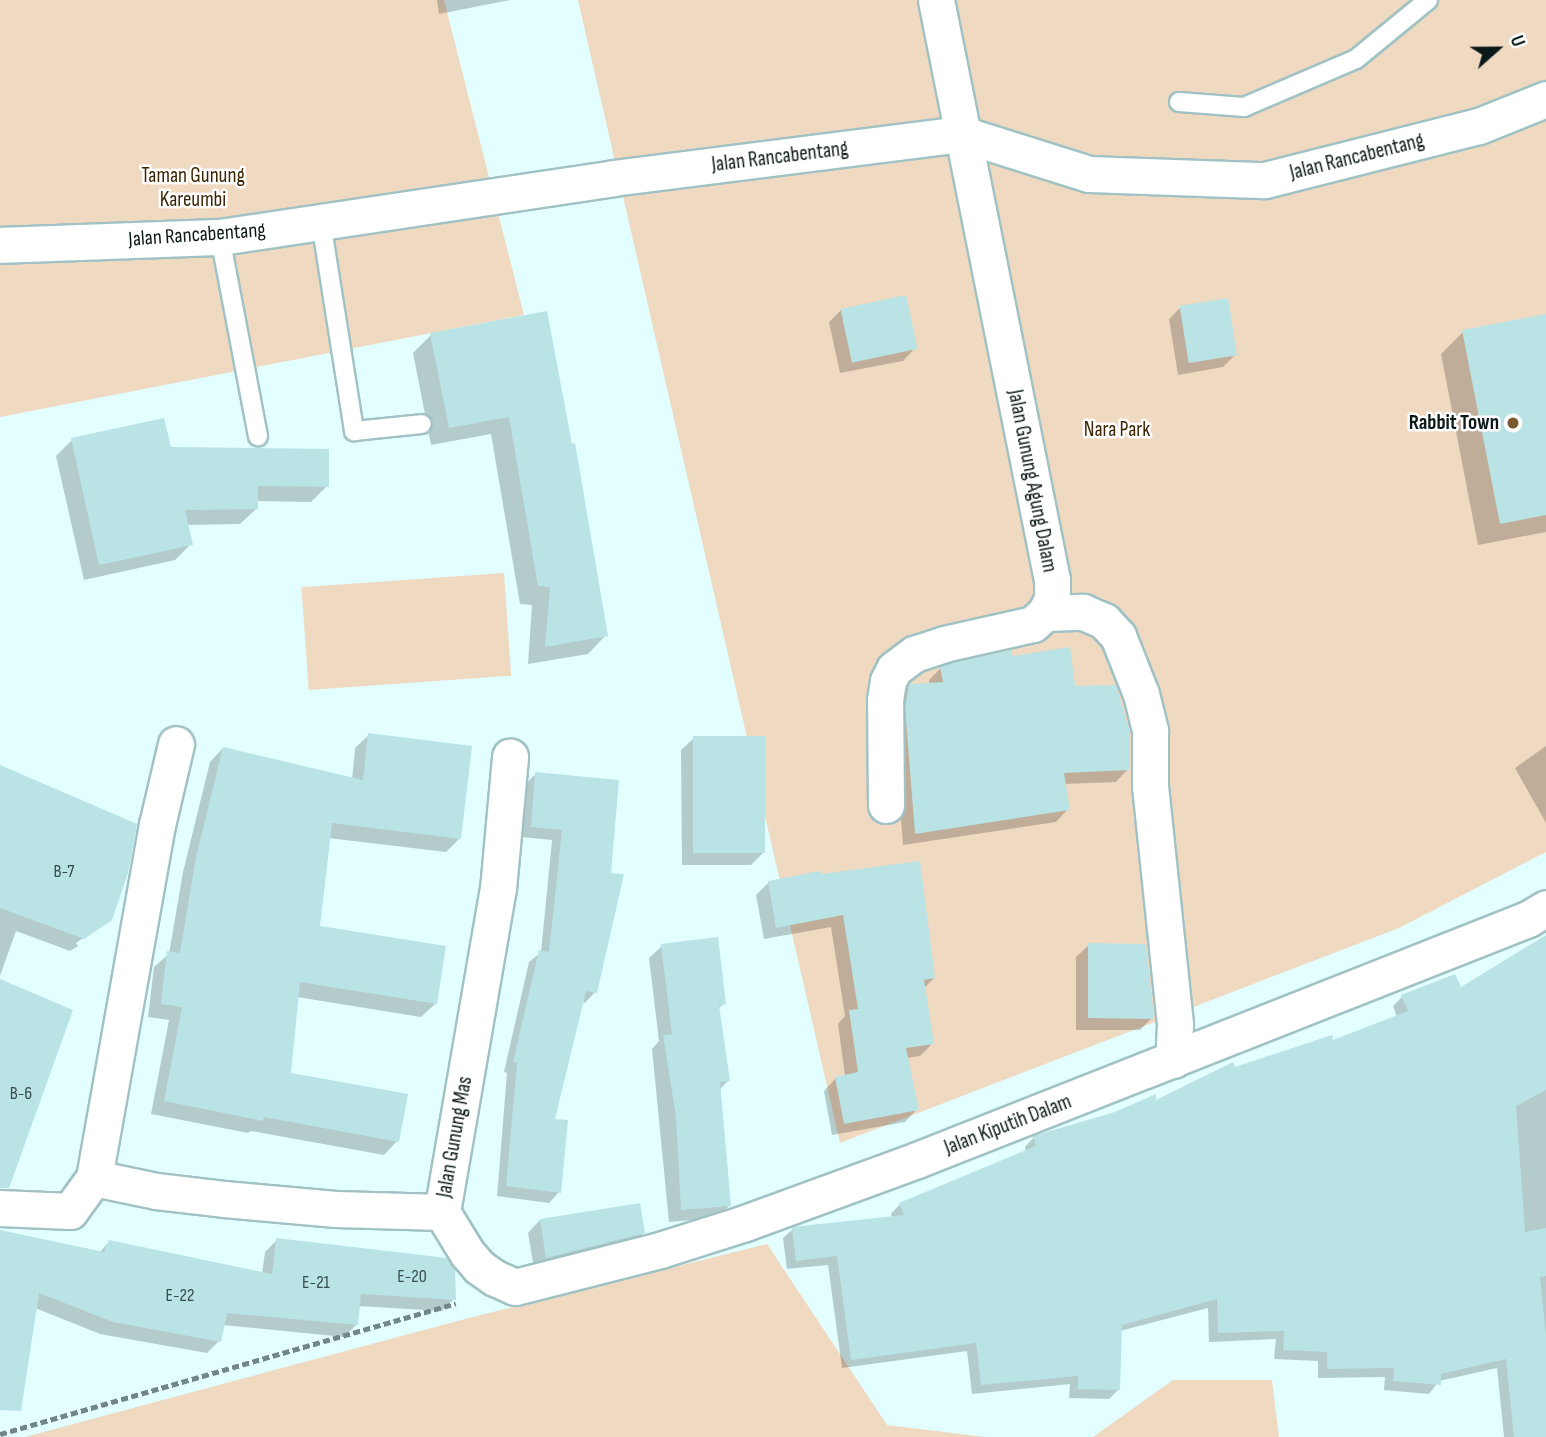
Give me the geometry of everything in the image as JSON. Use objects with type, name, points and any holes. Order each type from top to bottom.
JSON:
[{"type":"street","name":"Jalan Gunung Agung Dalam","points":[[936,0],[1052,580],[1052,599],[1045,613]]},
{"type":"street","name":"Jalan Rancabentang","points":[[0,245],[220,237],[613,178],[962,134],[1089,174],[1265,180],[1479,126],[1546,99]]},
{"type":"street","points":[[886,805],[885,700],[888,681],[894,669],[914,654],[1033,624],[1045,613],[1083,612],[1104,621],[1118,636],[1141,694],[1150,731],[1150,786],[1175,1025],[1173,1060]]},
{"type":"street","points":[[0,1208],[70,1211],[94,1178],[157,825],[176,744]]},
{"type":"street","name":"Jalan Gunung Mas","points":[[94,1178],[156,1191],[236,1200],[336,1209],[442,1212],[498,889],[510,757]]},
{"type":"street","name":"Jalan Kiputih Dalam","points":[[515,1287],[660,1250],[745,1223],[1173,1060],[1528,919],[1546,908]]},
{"type":"street","points":[[442,1212],[467,1253],[495,1278],[515,1287]]},
{"type":"lane","points":[[1179,102],[1244,107],[1356,59],[1427,0]]},
{"type":"lane","points":[[321,222],[354,431],[422,424]]},
{"type":"lane","points":[[220,237],[258,436]]},
{"type":"path","points":[[0,1434],[515,1287]]},
{"type":"green space","name":"Taman Gunung Kareumbi","points":[[0,0],[444,0],[524,315],[0,417]]},
{"type":"green space","name":"Nara Park","points":[[578,0],[1546,0],[1546,852],[1399,928],[840,1143]]},
{"type":"green space","points":[[504,573],[511,676],[309,690],[301,587]]},
{"type":"green space","points":[[767,1244],[887,1425],[985,1437],[25,1437],[465,1319]]},
{"type":"green space","points":[[1173,1380],[1272,1380],[1279,1437],[1093,1437]]},
{"type":"building","points":[[906,295],[917,349],[852,363],[840,309]]},
{"type":"building","points":[[1228,298],[1237,355],[1189,363],[1180,306]]},
{"type":"building","points":[[547,311],[572,444],[575,443],[608,636],[545,647],[550,587],[538,586],[509,417],[449,428],[430,333]]},
{"type":"building","name":"Rabbit Town","points":[[1546,314],[1546,515],[1500,524],[1462,330]]},
{"type":"building","points":[[164,418],[171,447],[329,449],[329,487],[258,486],[258,509],[185,510],[193,545],[99,565],[71,438]]},
{"type":"building","points":[[1070,647],[1075,686],[1116,685],[1130,733],[1130,770],[1064,773],[1070,810],[915,834],[905,707],[909,684],[943,682],[940,667],[949,663],[1011,650],[1012,656]]},
{"type":"building","points":[[368,733],[472,746],[461,839],[332,823],[320,926],[446,946],[437,1004],[300,982],[291,1073],[408,1094],[399,1142],[264,1117],[263,1121],[164,1101],[182,1007],[161,1004],[167,951],[180,953],[196,857],[223,747],[363,780]]},
{"type":"building","points":[[693,736],[765,736],[765,853],[693,853]]},
{"type":"building","points":[[0,765],[137,824],[128,873],[112,920],[84,939],[0,908]]},
{"type":"building","points":[[535,772],[619,780],[611,873],[624,874],[597,993],[586,991],[555,1119],[568,1120],[561,1193],[506,1186],[517,1063],[513,1062],[539,950],[549,952],[562,830],[531,827]]},
{"type":"building","points":[[920,861],[935,978],[924,980],[934,1044],[906,1048],[919,1110],[844,1124],[835,1077],[858,1072],[849,1010],[858,1009],[843,915],[776,928],[768,881],[820,871],[821,874]]},
{"type":"building","points":[[1546,935],[1546,1090],[1516,1106],[1525,1232],[1546,1228],[1546,1276],[1540,1277],[1546,1336],[1546,1437],[1514,1437],[1506,1359],[1441,1374],[1441,1385],[1393,1381],[1394,1368],[1327,1369],[1327,1352],[1283,1350],[1284,1331],[1218,1333],[1217,1299],[1122,1325],[1120,1390],[1078,1389],[1078,1376],[981,1385],[976,1343],[851,1360],[837,1256],[796,1261],[792,1227],[904,1215],[899,1203],[1036,1146],[1033,1136],[1115,1112],[1156,1094],[1156,1100],[1233,1062],[1235,1067],[1332,1035],[1333,1040],[1408,1011],[1401,995],[1455,974],[1461,987]]},
{"type":"building","points":[[718,937],[726,1004],[719,1005],[730,1081],[720,1082],[731,1206],[681,1210],[676,1117],[663,1035],[672,1034],[661,944]]},
{"type":"building","points":[[1088,943],[1146,944],[1154,1019],[1088,1018]]},
{"type":"building","points":[[0,979],[73,1010],[9,1188],[0,1188]]},
{"type":"building","points":[[640,1203],[645,1233],[546,1258],[540,1219]]},
{"type":"building","points":[[0,1230],[104,1252],[109,1240],[272,1274],[276,1238],[447,1258],[455,1270],[456,1300],[361,1294],[358,1325],[227,1313],[221,1342],[113,1322],[39,1293],[21,1411],[0,1410]]},
{"type":"place","name":"Rabbit Town","points":[[1513,423]]}]
